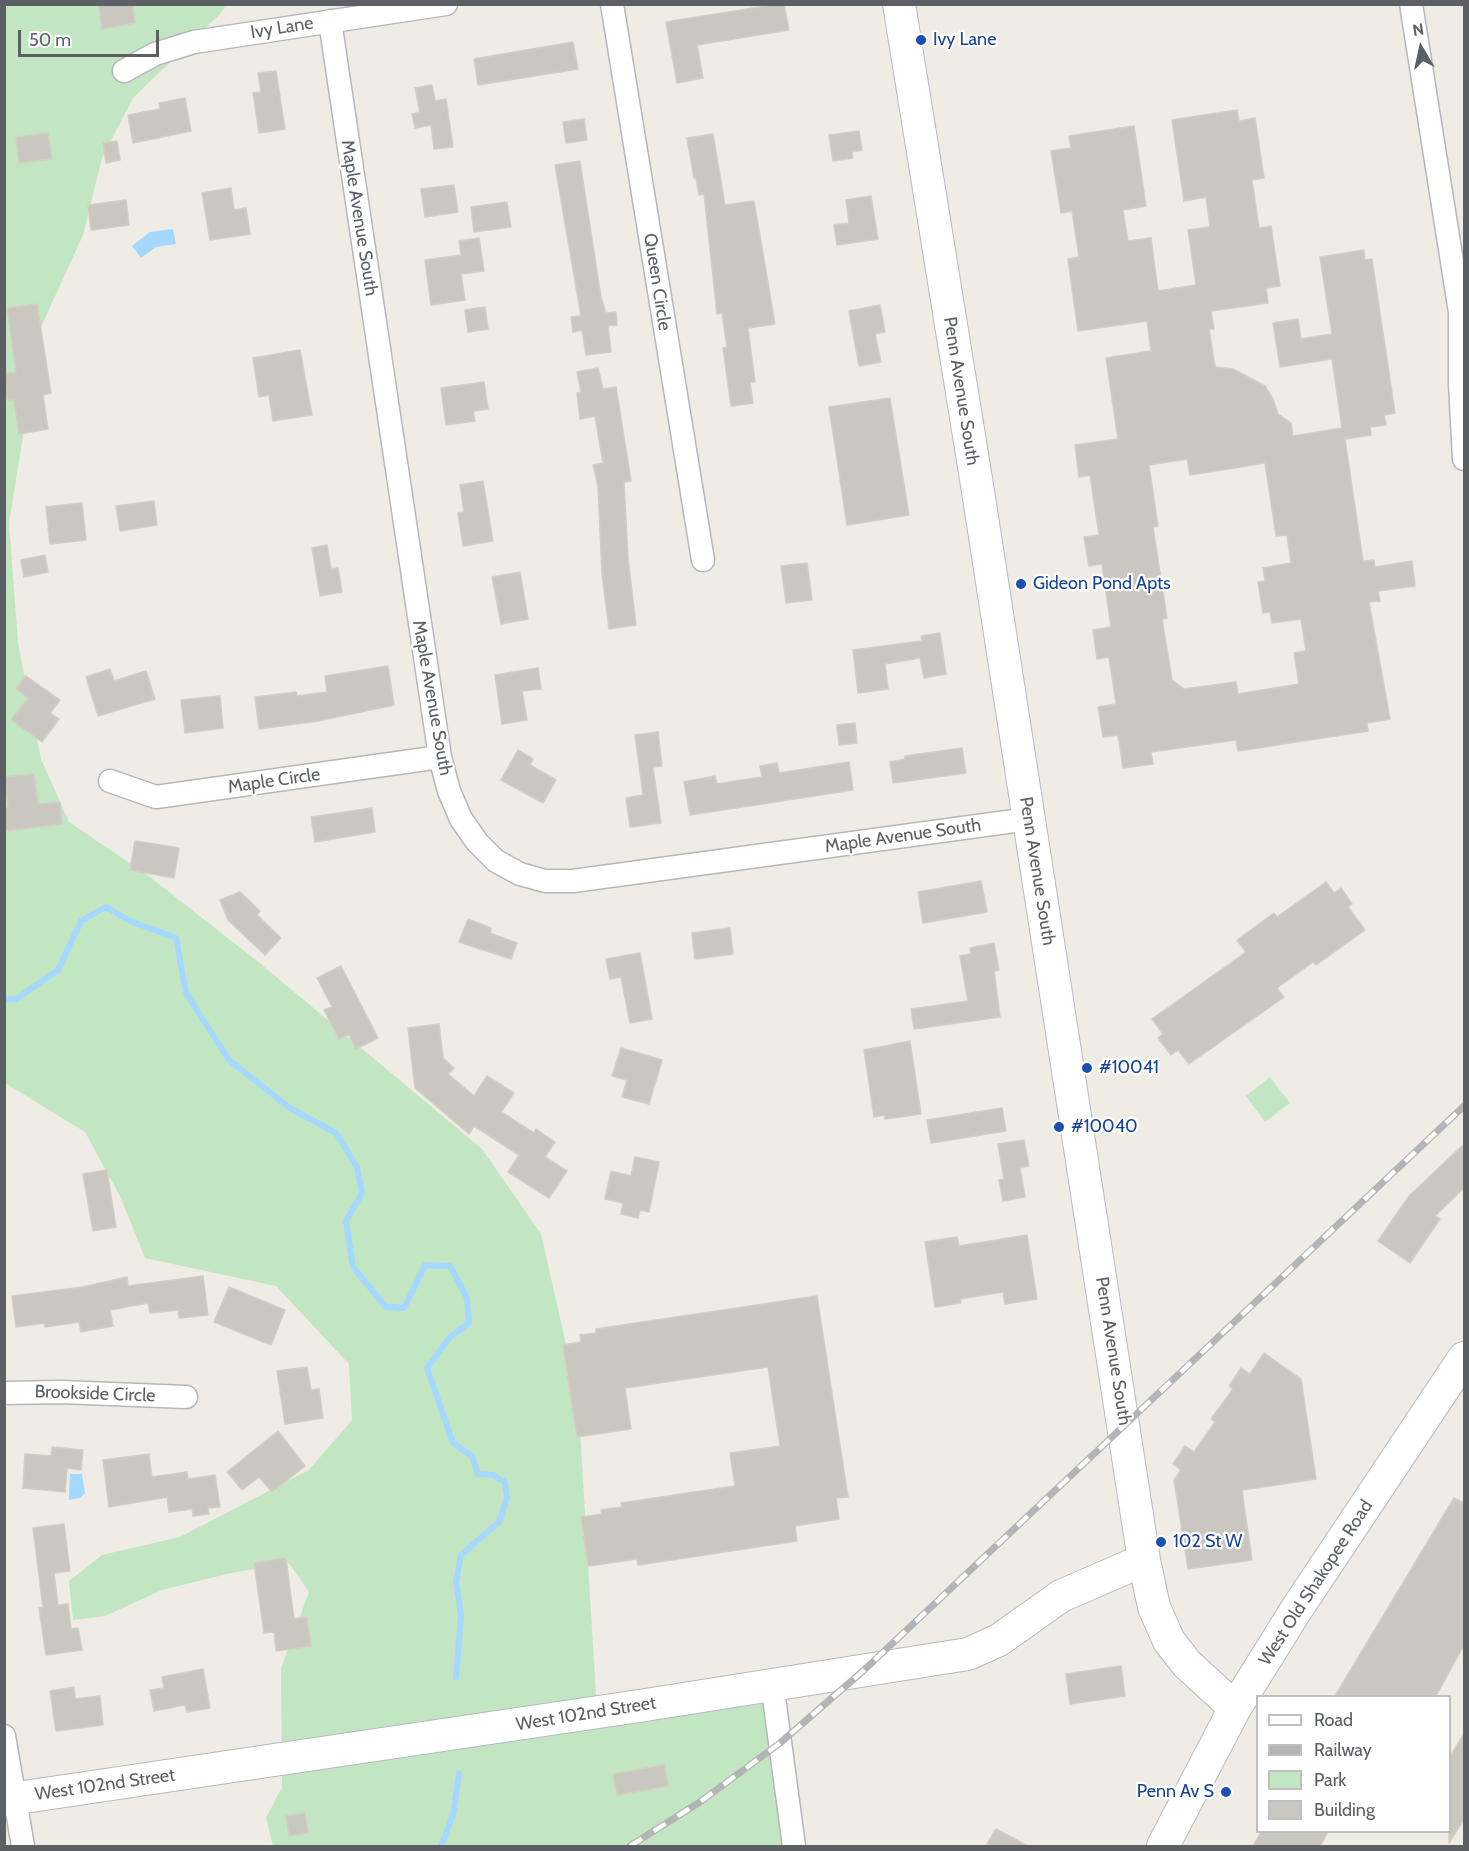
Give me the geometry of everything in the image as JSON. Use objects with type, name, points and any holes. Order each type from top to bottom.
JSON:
[{"type":"main road","name":"Penn Avenue South","points":[[898,4],[1029,819],[1144,1560],[1154,1607],[1168,1641],[1186,1664],[1235,1708]]},
{"type":"main road","name":"West Old Shakopee Road","points":[[1162,1846],[1235,1708],[1296,1610],[1464,1358]]},
{"type":"main road","name":"West 102nd Street","points":[[9,1799],[639,1706],[772,1683],[968,1654],[999,1640],[1061,1596],[1144,1560]]},
{"type":"street","name":"Ivy Lane","points":[[124,71],[155,54],[194,42],[446,4]]},
{"type":"street","name":"Queen Circle","points":[[612,4],[703,560]]},
{"type":"street","points":[[1411,4],[1460,312],[1464,459]]},
{"type":"street","name":"Maple Avenue South","points":[[330,21],[440,757],[448,791],[461,819],[477,842],[496,861],[520,874],[545,881],[573,881],[1029,819]]},
{"type":"street","name":"Maple Circle","points":[[110,781],[156,797],[440,757]]},
{"type":"street","name":"Brookside Circle","points":[[4,1393],[61,1392],[186,1397]]},
{"type":"street","points":[[772,1683],[794,1846]]},
{"type":"street","points":[[4,1736],[9,1799],[23,1846]]},
{"type":"green space","points":[[4,5],[226,5],[220,14],[133,98],[102,158],[83,235],[20,373],[23,436],[9,523],[18,643],[41,759],[69,822],[150,877],[262,965],[482,1149],[541,1234],[578,1397],[598,1729],[774,1700],[798,1846],[273,1846],[266,1818],[282,1787],[281,1668],[309,1592],[289,1563],[231,1573],[162,1590],[105,1616],[73,1620],[69,1581],[102,1555],[180,1537],[309,1470],[352,1420],[349,1364],[276,1286],[145,1258],[120,1196],[85,1132],[5,1083]]},
{"type":"green space","points":[[1270,1077],[1290,1103],[1265,1122],[1246,1096]]},
{"type":"water","points":[[173,229],[176,244],[156,247],[141,258],[132,246],[150,232]]},
{"type":"water","points":[[70,1474],[82,1474],[85,1493],[80,1498],[69,1500]]},
{"type":"building","points":[[99,4],[132,4],[135,23],[102,29]]},
{"type":"building","points":[[784,4],[789,30],[697,45],[703,78],[677,83],[666,22]]},
{"type":"building","points":[[573,42],[578,69],[478,85],[474,59]]},
{"type":"building","points":[[276,71],[285,129],[259,133],[253,93],[261,92],[258,73]]},
{"type":"building","points":[[432,85],[435,101],[446,99],[453,147],[434,149],[431,125],[415,128],[412,114],[420,112],[415,88]]},
{"type":"building","points":[[185,98],[191,131],[133,143],[128,115],[160,109],[159,103]]},
{"type":"building","points":[[1237,110],[1239,121],[1255,118],[1264,178],[1252,180],[1259,228],[1271,226],[1280,286],[1266,288],[1268,303],[1211,311],[1214,329],[1209,329],[1215,367],[1233,369],[1265,386],[1278,414],[1291,423],[1293,436],[1342,428],[1332,359],[1280,367],[1273,323],[1298,319],[1301,339],[1332,334],[1320,257],[1364,250],[1365,260],[1372,259],[1395,413],[1384,415],[1386,425],[1370,427],[1371,435],[1345,439],[1363,561],[1374,560],[1375,567],[1412,561],[1415,586],[1378,591],[1380,601],[1369,602],[1390,719],[1367,723],[1368,731],[1238,751],[1236,740],[1151,752],[1153,764],[1123,768],[1118,735],[1103,737],[1098,707],[1116,704],[1109,657],[1097,659],[1093,630],[1111,627],[1102,564],[1089,566],[1084,537],[1099,535],[1090,475],[1079,477],[1075,445],[1118,439],[1106,358],[1151,351],[1147,321],[1078,331],[1068,259],[1079,257],[1072,211],[1061,213],[1051,151],[1071,148],[1069,136],[1134,126],[1146,206],[1123,210],[1128,241],[1151,238],[1158,291],[1196,285],[1188,230],[1210,227],[1206,197],[1184,201],[1172,120]],"holes":[[[1187,459],[1190,475],[1265,463],[1276,536],[1287,535],[1291,563],[1263,568],[1265,581],[1258,582],[1263,613],[1270,612],[1272,623],[1301,619],[1306,651],[1294,653],[1299,684],[1238,694],[1236,682],[1184,689],[1172,680],[1162,619],[1167,618],[1153,527],[1158,526],[1149,465]]]},
{"type":"building","points":[[584,119],[587,140],[566,143],[563,122]]},
{"type":"building","points":[[859,131],[862,150],[852,152],[853,158],[833,161],[829,135]]},
{"type":"building","points":[[48,133],[52,159],[19,163],[16,137]]},
{"type":"building","points":[[713,134],[725,205],[754,201],[775,324],[748,328],[755,382],[750,382],[753,403],[731,406],[723,348],[727,347],[722,313],[717,314],[704,194],[699,195],[687,138]]},
{"type":"building","points":[[117,141],[120,160],[106,163],[103,143]]},
{"type":"building","points":[[580,161],[601,297],[606,313],[616,312],[617,325],[608,326],[611,352],[586,355],[582,330],[573,332],[571,317],[581,316],[555,165]]},
{"type":"building","points":[[454,185],[458,212],[425,217],[421,189]]},
{"type":"building","points":[[231,188],[234,210],[246,208],[250,234],[210,240],[202,193]]},
{"type":"building","points":[[871,196],[878,239],[837,245],[834,225],[849,223],[846,200]]},
{"type":"building","points":[[126,200],[129,225],[91,230],[88,205]]},
{"type":"building","points":[[507,202],[511,227],[474,232],[471,207]]},
{"type":"building","points":[[479,238],[484,271],[461,274],[465,300],[431,305],[425,260],[461,255],[459,241]]},
{"type":"building","points":[[37,304],[51,393],[43,395],[48,429],[19,434],[14,400],[7,400],[4,383],[4,373],[16,372],[7,308]]},
{"type":"building","points":[[880,305],[885,332],[875,334],[881,362],[859,366],[849,311]]},
{"type":"building","points":[[485,307],[488,329],[468,332],[465,310]]},
{"type":"building","points":[[300,350],[312,415],[273,421],[269,395],[259,397],[253,358]]},
{"type":"building","points":[[598,368],[603,389],[616,387],[631,481],[624,482],[628,558],[636,625],[609,629],[602,574],[598,486],[593,465],[603,463],[595,416],[580,419],[577,393],[581,392],[577,372]]},
{"type":"building","points":[[484,382],[488,409],[473,411],[475,421],[446,425],[441,388]]},
{"type":"building","points":[[890,398],[909,515],[847,525],[829,407]]},
{"type":"building","points":[[483,481],[493,541],[463,546],[458,513],[464,512],[460,485]]},
{"type":"building","points":[[154,501],[157,525],[120,531],[116,506]]},
{"type":"building","points":[[82,503],[86,540],[50,544],[46,507]]},
{"type":"building","points":[[327,545],[331,569],[338,568],[342,592],[320,596],[312,548]]},
{"type":"building","points":[[45,555],[48,572],[24,577],[21,560]]},
{"type":"building","points":[[807,563],[812,600],[786,603],[781,566]]},
{"type":"building","points":[[520,572],[528,619],[501,624],[492,577]]},
{"type":"building","points":[[940,633],[946,674],[924,678],[920,658],[885,664],[888,689],[858,693],[853,650],[922,641],[921,636]]},
{"type":"building","points":[[388,666],[394,705],[318,721],[259,729],[255,697],[296,692],[297,696],[327,692],[325,676]]},
{"type":"building","points":[[538,668],[541,689],[522,691],[527,720],[502,724],[495,675]]},
{"type":"building","points":[[110,669],[114,681],[146,671],[155,699],[98,716],[86,677]]},
{"type":"building","points":[[26,676],[60,700],[50,713],[59,719],[42,742],[11,720],[28,698],[16,689]]},
{"type":"building","points":[[220,696],[223,728],[185,733],[181,700]]},
{"type":"building","points":[[855,723],[857,743],[839,745],[837,725]]},
{"type":"building","points":[[658,732],[662,766],[653,767],[661,823],[630,827],[626,798],[643,795],[635,735]]},
{"type":"building","points":[[962,748],[966,773],[893,783],[890,762],[905,759],[905,756]]},
{"type":"building","points":[[518,750],[533,759],[530,765],[556,780],[543,803],[501,780]]},
{"type":"building","points":[[849,762],[853,790],[690,815],[684,782],[715,776],[717,784],[762,777],[760,766],[777,763],[779,773]]},
{"type":"building","points":[[34,774],[38,804],[60,802],[62,824],[4,831],[4,807],[8,807],[5,777]]},
{"type":"building","points":[[372,808],[375,832],[315,842],[311,817]]},
{"type":"building","points":[[135,841],[179,848],[174,878],[130,870]]},
{"type":"building","points":[[981,881],[987,912],[923,923],[918,892]]},
{"type":"building","points":[[1326,882],[1334,893],[1341,888],[1352,904],[1348,907],[1365,930],[1316,965],[1313,962],[1277,988],[1284,997],[1189,1064],[1178,1050],[1171,1055],[1158,1038],[1163,1034],[1152,1019],[1246,952],[1237,940],[1274,913],[1277,917]]},
{"type":"building","points":[[240,892],[260,911],[257,915],[281,938],[265,955],[228,920],[220,900]]},
{"type":"building","points":[[468,919],[491,928],[490,933],[517,943],[511,959],[459,942]]},
{"type":"building","points":[[730,928],[733,954],[695,959],[692,933]]},
{"type":"building","points":[[994,943],[999,970],[994,971],[1000,1017],[914,1029],[911,1009],[968,1001],[960,956],[971,954],[970,948]]},
{"type":"building","points":[[640,953],[652,1019],[630,1023],[621,977],[610,979],[606,959]]},
{"type":"building","points":[[341,966],[378,1038],[356,1049],[349,1034],[339,1039],[324,1010],[332,1007],[317,978]]},
{"type":"building","points":[[439,1024],[443,1058],[454,1068],[448,1074],[474,1096],[487,1076],[514,1093],[501,1112],[534,1133],[536,1129],[555,1142],[545,1157],[567,1171],[549,1198],[508,1172],[519,1155],[474,1126],[469,1134],[415,1088],[408,1028]]},
{"type":"building","points":[[910,1041],[921,1114],[885,1119],[884,1115],[874,1117],[864,1050]]},
{"type":"building","points":[[621,1048],[662,1060],[649,1104],[622,1097],[627,1080],[612,1076]]},
{"type":"building","points":[[1002,1108],[1006,1131],[931,1143],[927,1120]]},
{"type":"building","points":[[1024,1140],[1029,1166],[1020,1168],[1025,1197],[1003,1201],[999,1180],[1004,1179],[998,1144]]},
{"type":"building","points":[[1464,1144],[1464,1188],[1435,1216],[1440,1219],[1410,1263],[1378,1241],[1409,1196]]},
{"type":"building","points":[[635,1157],[659,1162],[649,1212],[640,1210],[638,1218],[621,1214],[623,1203],[605,1199],[611,1171],[631,1176]]},
{"type":"building","points":[[107,1170],[116,1227],[93,1231],[83,1174]]},
{"type":"building","points":[[1027,1235],[1037,1299],[1005,1304],[1003,1292],[960,1299],[961,1303],[935,1307],[925,1242],[957,1237],[959,1246]]},
{"type":"building","points":[[203,1276],[208,1315],[179,1318],[178,1310],[150,1313],[148,1303],[110,1310],[113,1326],[81,1332],[79,1322],[45,1327],[44,1323],[16,1327],[12,1296],[83,1287],[127,1277],[128,1286]]},
{"type":"building","points":[[229,1287],[285,1310],[271,1345],[214,1322]]},
{"type":"building","points":[[817,1296],[848,1497],[836,1498],[839,1519],[795,1526],[797,1541],[638,1565],[637,1559],[588,1566],[581,1517],[602,1514],[601,1510],[622,1507],[621,1503],[735,1486],[730,1453],[780,1446],[768,1367],[625,1388],[631,1429],[577,1437],[563,1345],[581,1342],[580,1335],[596,1333],[596,1329]]},
{"type":"building","points":[[1264,1353],[1301,1379],[1316,1479],[1242,1490],[1252,1560],[1188,1569],[1174,1480],[1181,1470],[1173,1464],[1185,1446],[1194,1452],[1215,1422],[1211,1419],[1233,1389],[1229,1386],[1241,1368],[1250,1374]]},
{"type":"building","points":[[307,1367],[311,1390],[319,1389],[323,1418],[285,1424],[277,1371]]},
{"type":"building","points":[[278,1431],[305,1466],[272,1492],[259,1477],[242,1490],[227,1472]]},
{"type":"building","points":[[52,1447],[83,1450],[81,1470],[67,1468],[65,1492],[23,1488],[25,1454],[51,1456]]},
{"type":"building","points":[[149,1454],[152,1477],[187,1472],[188,1479],[215,1475],[220,1507],[208,1508],[209,1514],[193,1516],[192,1509],[169,1512],[167,1497],[109,1507],[103,1460]]},
{"type":"building","points":[[1454,1498],[1464,1503],[1464,1645],[1437,1695],[1336,1695]]},
{"type":"building","points":[[64,1524],[70,1571],[54,1573],[58,1605],[68,1604],[71,1629],[78,1628],[82,1650],[46,1655],[39,1608],[43,1608],[33,1528]]},
{"type":"building","points":[[286,1558],[294,1619],[307,1617],[311,1646],[276,1651],[274,1632],[264,1633],[254,1563]]},
{"type":"building","points":[[1121,1666],[1125,1696],[1070,1704],[1066,1674]]},
{"type":"building","points":[[203,1669],[210,1708],[187,1712],[185,1705],[154,1711],[150,1690],[164,1688],[162,1677]]},
{"type":"building","points":[[74,1687],[75,1699],[100,1696],[103,1725],[56,1731],[50,1691]]},
{"type":"building","points":[[1464,1734],[1464,1819],[1449,1843],[1449,1833],[1451,1833],[1451,1755]]},
{"type":"building","points":[[664,1765],[668,1786],[617,1795],[613,1774]]},
{"type":"building","points":[[305,1813],[308,1833],[289,1836],[286,1816]]},
{"type":"building","points":[[996,1829],[1028,1846],[986,1846]]},
{"type":"building","points":[[1260,1833],[1327,1833],[1320,1846],[1253,1846]]},
{"type":"waterway","points":[[4,1000],[16,999],[58,970],[81,921],[106,907],[130,921],[176,938],[186,993],[229,1060],[290,1108],[336,1133],[357,1167],[362,1193],[346,1221],[353,1267],[386,1307],[404,1308],[425,1265],[450,1266],[467,1298],[469,1323],[450,1337],[427,1368],[453,1443],[472,1456],[478,1474],[493,1475],[505,1482],[507,1498],[499,1522],[461,1555],[456,1582],[461,1615],[456,1677]]},
{"type":"waterway","points":[[441,1846],[453,1815],[459,1773]]},
{"type":"railway","points":[[630,1846],[700,1802],[780,1743],[863,1671],[1464,1106]]},
{"type":"place","name":"Ivy Lane","points":[[921,40]]},
{"type":"place","name":"Gideon Pond Apts","points":[[1021,584]]},
{"type":"place","name":"#10041","points":[[1087,1068]]},
{"type":"place","name":"#10040","points":[[1059,1127]]},
{"type":"place","name":"102 St W","points":[[1161,1542]]},
{"type":"place","name":"Penn Av S","points":[[1226,1792]]}]
